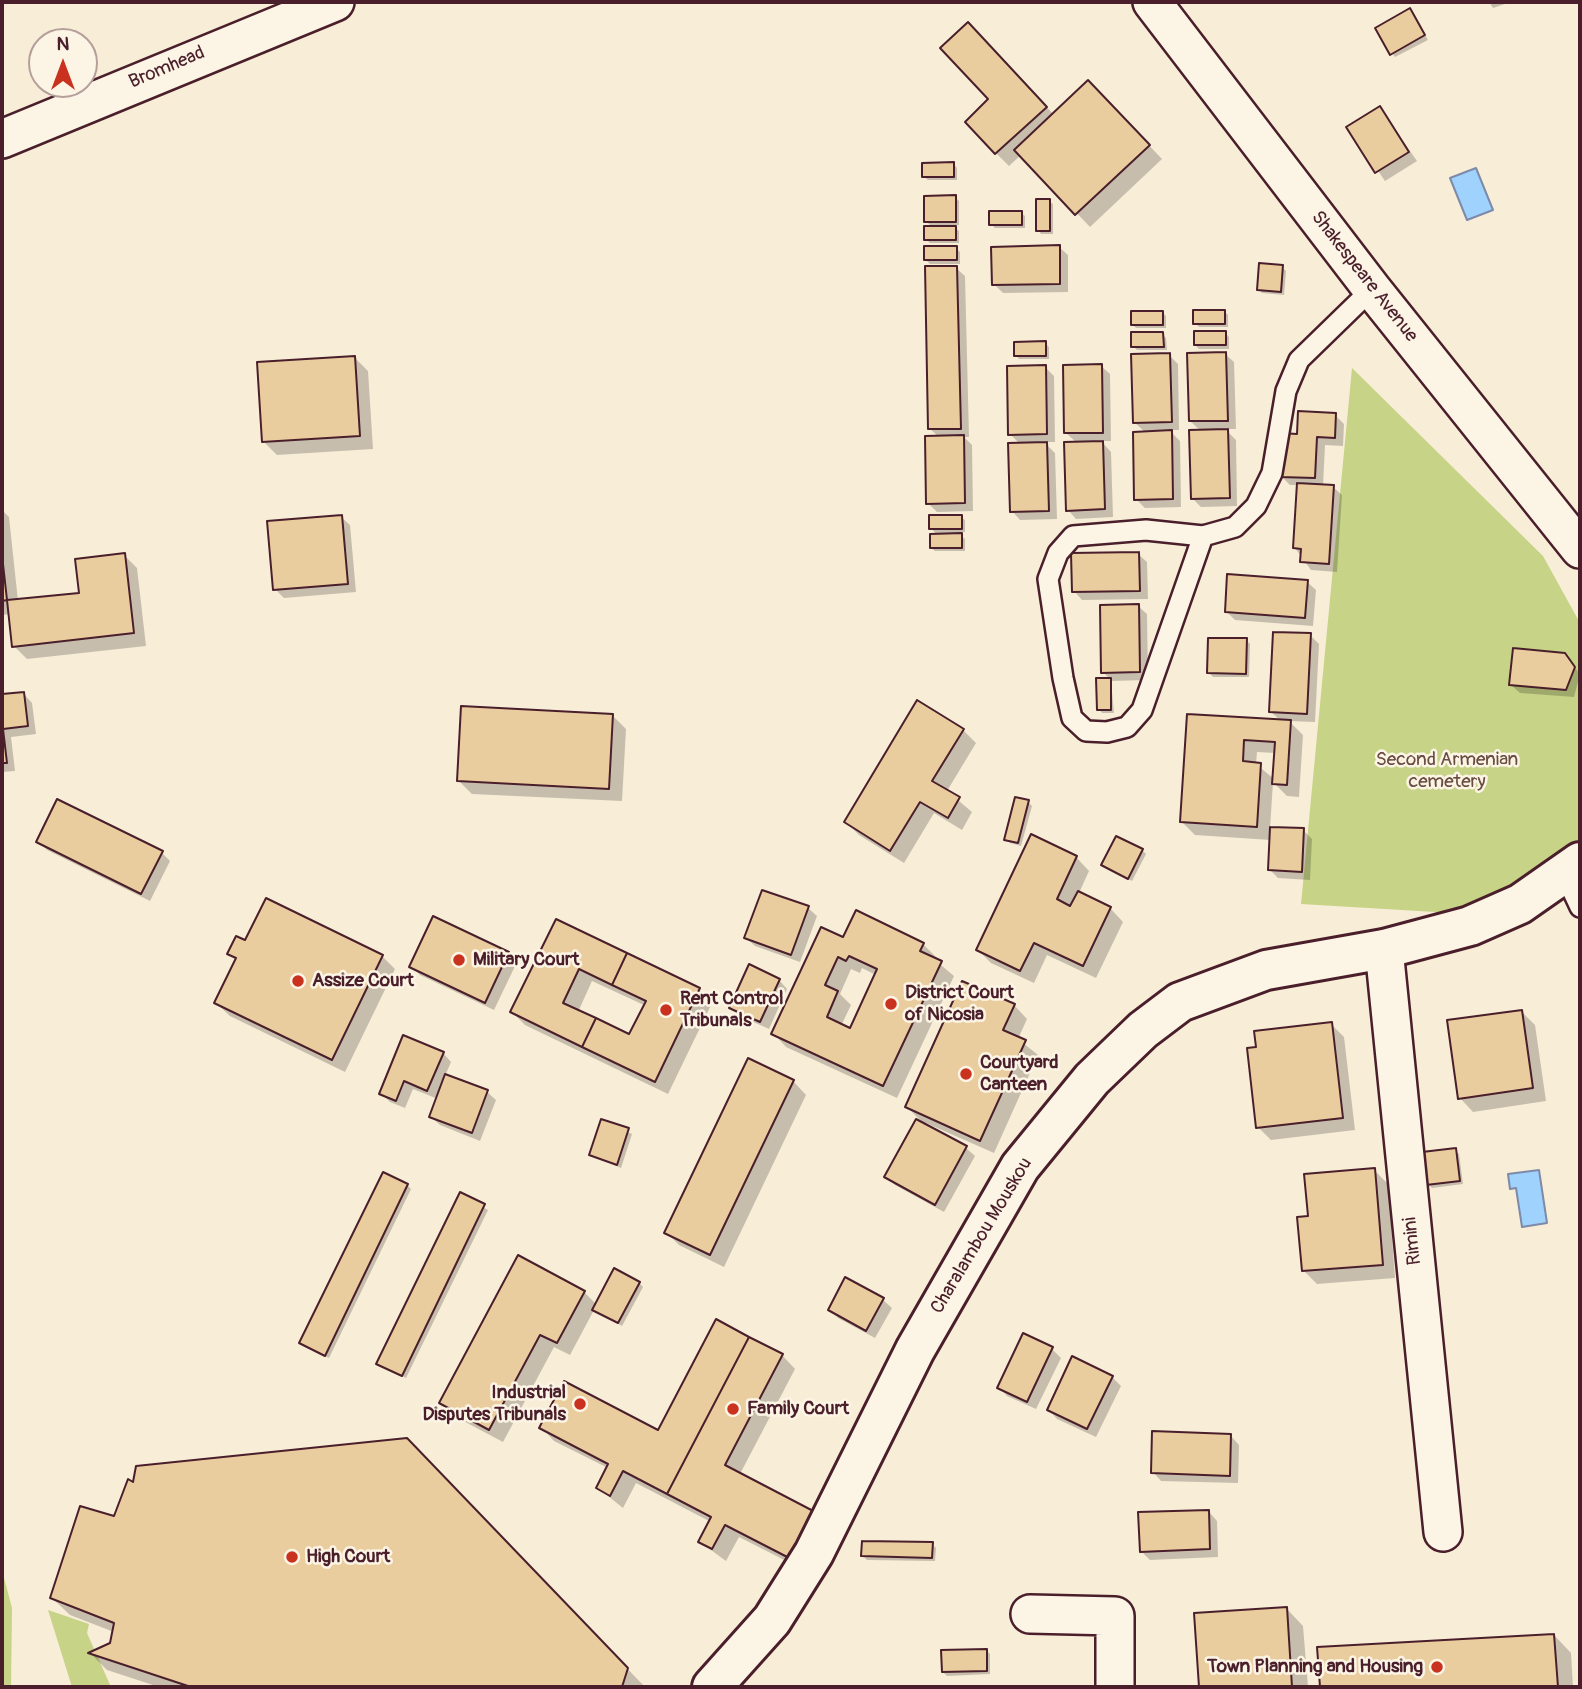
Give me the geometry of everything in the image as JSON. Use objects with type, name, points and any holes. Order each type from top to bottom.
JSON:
[{"type":"street","name":"Bromhead","points":[[2,139],[335,2]]},
{"type":"street","name":"Shakespeare Avenue","points":[[1152,2],[1371,289],[1580,549]]},
{"type":"street","name":"Charalambou Mouskou","points":[[712,1687],[772,1620],[814,1553],[915,1350],[998,1201],[1027,1158],[1092,1079],[1143,1030],[1180,1002],[1266,970],[1384,949],[1470,926],[1575,881]]},
{"type":"street","name":"Rimini","points":[[1384,949],[1443,1532]]},
{"type":"street","points":[[1030,1614],[1115,1616],[1115,1687]]},
{"type":"lane","points":[[1203,536],[1142,710],[1127,727],[1107,732],[1086,731],[1072,718],[1063,678],[1048,579],[1058,553],[1073,536],[1146,530],[1203,536],[1235,527],[1256,506],[1272,473],[1286,391],[1299,360],[1371,289]]},
{"type":"green space","name":"Second Armenian cemetery","points":[[1352,368],[1543,556],[1580,623],[1580,840],[1530,882],[1452,913],[1301,904]]},
{"type":"green space","points":[[2,1570],[12,1608],[11,1687],[2,1687]]},
{"type":"green space","points":[[48,1610],[89,1624],[87,1633],[111,1687],[72,1687]]},
{"type":"water","points":[[1476,168],[1493,210],[1467,220],[1450,178]]},
{"type":"water","points":[[1539,1170],[1547,1223],[1522,1227],[1516,1188],[1510,1189],[1508,1174]]},
{"type":"building","points":[[1410,8],[1425,35],[1390,55],[1375,28]]},
{"type":"building","points":[[968,22],[1047,107],[995,154],[965,122],[988,99],[940,48]]},
{"type":"building","points":[[1088,80],[1150,145],[1075,215],[1014,150]]},
{"type":"building","points":[[1380,106],[1409,152],[1375,173],[1346,127]]},
{"type":"building","points":[[954,162],[954,177],[922,177],[922,163]]},
{"type":"building","points":[[956,195],[956,222],[924,222],[924,196]]},
{"type":"building","points":[[1036,199],[1050,199],[1050,231],[1036,231]]},
{"type":"building","points":[[989,211],[1022,211],[1022,225],[989,225]]},
{"type":"building","points":[[924,226],[956,226],[956,240],[924,240]]},
{"type":"building","points":[[1060,245],[1060,284],[992,285],[991,247]]},
{"type":"building","points":[[924,246],[957,246],[957,260],[924,260]]},
{"type":"building","points":[[1259,263],[1283,265],[1281,292],[1257,290]]},
{"type":"building","points":[[925,266],[957,266],[961,429],[928,429]]},
{"type":"building","points":[[1193,310],[1225,310],[1225,324],[1193,324]]},
{"type":"building","points":[[1131,311],[1163,311],[1163,325],[1131,325]]},
{"type":"building","points":[[1194,331],[1226,331],[1226,345],[1194,345]]},
{"type":"building","points":[[1131,332],[1163,332],[1164,347],[1131,347]]},
{"type":"building","points":[[1046,341],[1046,356],[1014,356],[1014,342]]},
{"type":"building","points":[[1226,352],[1228,421],[1189,421],[1187,353]]},
{"type":"building","points":[[1170,353],[1172,422],[1133,423],[1131,354]]},
{"type":"building","points":[[355,356],[360,436],[262,442],[257,362]]},
{"type":"building","points":[[1102,364],[1103,433],[1064,433],[1063,365]]},
{"type":"building","points":[[1046,365],[1047,434],[1008,435],[1007,366]]},
{"type":"building","points":[[1298,411],[1336,413],[1335,438],[1317,437],[1315,478],[1280,477],[1281,433],[1297,434]]},
{"type":"building","points":[[1228,429],[1230,498],[1191,499],[1189,430]]},
{"type":"building","points":[[1172,430],[1173,499],[1134,500],[1133,432]]},
{"type":"building","points":[[964,435],[965,503],[926,504],[925,436]]},
{"type":"building","points":[[1103,441],[1105,509],[1066,511],[1064,442]]},
{"type":"building","points":[[1047,442],[1049,511],[1010,512],[1008,443]]},
{"type":"building","points":[[1297,483],[1334,485],[1329,564],[1300,562],[1301,549],[1293,548]]},
{"type":"building","points":[[342,515],[348,584],[273,590],[267,521]]},
{"type":"building","points":[[929,515],[962,515],[962,529],[929,529]]},
{"type":"building","points":[[962,533],[962,548],[930,548],[930,534]]},
{"type":"building","points":[[1139,552],[1140,591],[1072,592],[1071,553]]},
{"type":"building","points":[[125,553],[134,633],[12,647],[7,600],[79,593],[75,559]]},
{"type":"building","points":[[2,555],[7,600],[2,601]]},
{"type":"building","points":[[1227,574],[1308,580],[1305,618],[1225,612]]},
{"type":"building","points":[[1139,604],[1140,672],[1101,673],[1100,605]]},
{"type":"building","points":[[1273,632],[1311,633],[1307,714],[1269,712]]},
{"type":"building","points":[[1208,638],[1247,638],[1246,674],[1207,673]]},
{"type":"building","points":[[1513,648],[1565,653],[1575,667],[1566,690],[1509,685]]},
{"type":"building","points":[[1096,678],[1111,678],[1111,710],[1097,710]]},
{"type":"building","points":[[24,692],[28,726],[3,729],[7,763],[2,763],[2,694]]},
{"type":"building","points":[[917,700],[964,729],[932,781],[960,797],[948,818],[920,802],[890,851],[844,822]]},
{"type":"building","points":[[461,706],[613,714],[609,789],[457,781]]},
{"type":"building","points":[[1187,714],[1291,720],[1287,785],[1272,784],[1275,742],[1244,740],[1243,761],[1261,763],[1257,827],[1180,822]]},
{"type":"building","points":[[1015,797],[1029,800],[1018,843],[1004,840]]},
{"type":"building","points":[[57,799],[163,851],[141,894],[36,842]]},
{"type":"building","points":[[1270,827],[1304,828],[1302,872],[1268,870]]},
{"type":"building","points":[[1031,834],[1077,856],[1057,899],[1070,906],[1078,891],[1111,907],[1083,966],[1034,943],[1020,971],[976,950]]},
{"type":"building","points":[[1116,836],[1143,849],[1128,879],[1101,865]]},
{"type":"building","points":[[762,890],[809,906],[791,955],[744,938]]},
{"type":"building","name":"Assize Court","points":[[266,898],[383,955],[332,1060],[214,1003],[236,958],[227,954],[236,936],[245,940]]},
{"type":"building","name":"District Court of Nicosia","points":[[856,910],[924,943],[920,951],[942,961],[883,1086],[771,1034],[821,927],[843,937]],"holes":[[[849,956],[877,969],[850,1028],[827,1017],[838,991],[825,985],[838,957],[846,961]]]},
{"type":"building","name":"Military Court","points":[[433,916],[509,952],[485,1003],[409,967]]},
{"type":"building","points":[[556,919],[627,953],[612,985],[579,969],[563,1003],[596,1018],[582,1047],[510,1012]]},
{"type":"building","name":"Rent Control Tribunals","points":[[627,953],[700,988],[655,1082],[582,1047],[596,1018],[629,1034],[646,1001],[612,985]]},
{"type":"building","points":[[749,964],[780,979],[760,1022],[729,1008]]},
{"type":"building","name":"Courtyard Canteen","points":[[962,981],[1015,1004],[1003,1030],[1026,1040],[980,1141],[905,1107]]},
{"type":"building","points":[[1522,1010],[1533,1088],[1458,1099],[1447,1020]]},
{"type":"building","points":[[1332,1022],[1343,1118],[1256,1128],[1247,1048],[1256,1047],[1254,1031]]},
{"type":"building","points":[[403,1035],[444,1052],[427,1091],[404,1081],[396,1101],[379,1094]]},
{"type":"building","points":[[748,1058],[794,1080],[710,1255],[664,1233]]},
{"type":"building","points":[[445,1074],[488,1090],[472,1133],[429,1117]]},
{"type":"building","points":[[601,1119],[629,1128],[617,1165],[589,1155]]},
{"type":"building","points":[[916,1119],[967,1146],[935,1205],[884,1177]]},
{"type":"building","points":[[1456,1148],[1460,1181],[1426,1185],[1422,1152]]},
{"type":"building","points":[[1375,1168],[1383,1265],[1302,1271],[1297,1217],[1308,1216],[1304,1174]]},
{"type":"building","points":[[383,1172],[408,1184],[325,1356],[299,1343]]},
{"type":"building","points":[[460,1192],[485,1204],[402,1376],[376,1364]]},
{"type":"building","points":[[518,1255],[585,1291],[557,1343],[540,1335],[489,1430],[439,1403]]},
{"type":"building","points":[[614,1268],[640,1282],[618,1323],[592,1310]]},
{"type":"building","points":[[845,1277],[884,1298],[866,1331],[828,1310]]},
{"type":"building","name":"Industrial Disputes Tribunals","points":[[716,1319],[749,1337],[667,1494],[623,1471],[610,1496],[596,1488],[608,1464],[539,1428],[564,1381],[658,1430]]},
{"type":"building","points":[[1023,1333],[1053,1347],[1027,1402],[997,1388]]},
{"type":"building","name":"Family Court","points":[[749,1337],[783,1354],[725,1465],[819,1514],[795,1561],[725,1525],[712,1549],[698,1542],[711,1517],[667,1494]]},
{"type":"building","points":[[1072,1356],[1113,1376],[1087,1429],[1047,1410]]},
{"type":"building","points":[[1152,1431],[1231,1434],[1230,1476],[1151,1473]]},
{"type":"building","name":"High Court","points":[[407,1438],[628,1668],[622,1687],[191,1687],[88,1653],[110,1643],[114,1623],[50,1598],[80,1506],[114,1516],[128,1479],[133,1482],[136,1466]]},
{"type":"building","points":[[1209,1510],[1210,1549],[1140,1552],[1138,1512]]},
{"type":"building","points":[[862,1541],[933,1542],[932,1558],[861,1556]]},
{"type":"building","name":"Town Planning and Housing","points":[[1287,1607],[1292,1687],[1199,1687],[1194,1613]]},
{"type":"building","name":"Town Planning and Housing","points":[[1554,1634],[1558,1687],[1320,1687],[1317,1647]]},
{"type":"building","points":[[987,1649],[987,1671],[942,1672],[941,1650]]},
{"type":"place","name":"Military Court","points":[[459,960]]},
{"type":"place","name":"Assize Court","points":[[298,981]]},
{"type":"place","name":"District Court of Nicosia","points":[[891,1004]]},
{"type":"place","name":"Rent Control Tribunals","points":[[666,1010]]},
{"type":"place","name":"Courtyard Canteen","points":[[966,1074]]},
{"type":"place","name":"Industrial Disputes Tribunals","points":[[580,1404]]},
{"type":"place","name":"Family Court","points":[[733,1409]]},
{"type":"place","name":"High Court","points":[[292,1557]]},
{"type":"place","name":"Town Planning and Housing","points":[[1437,1667]]}]
